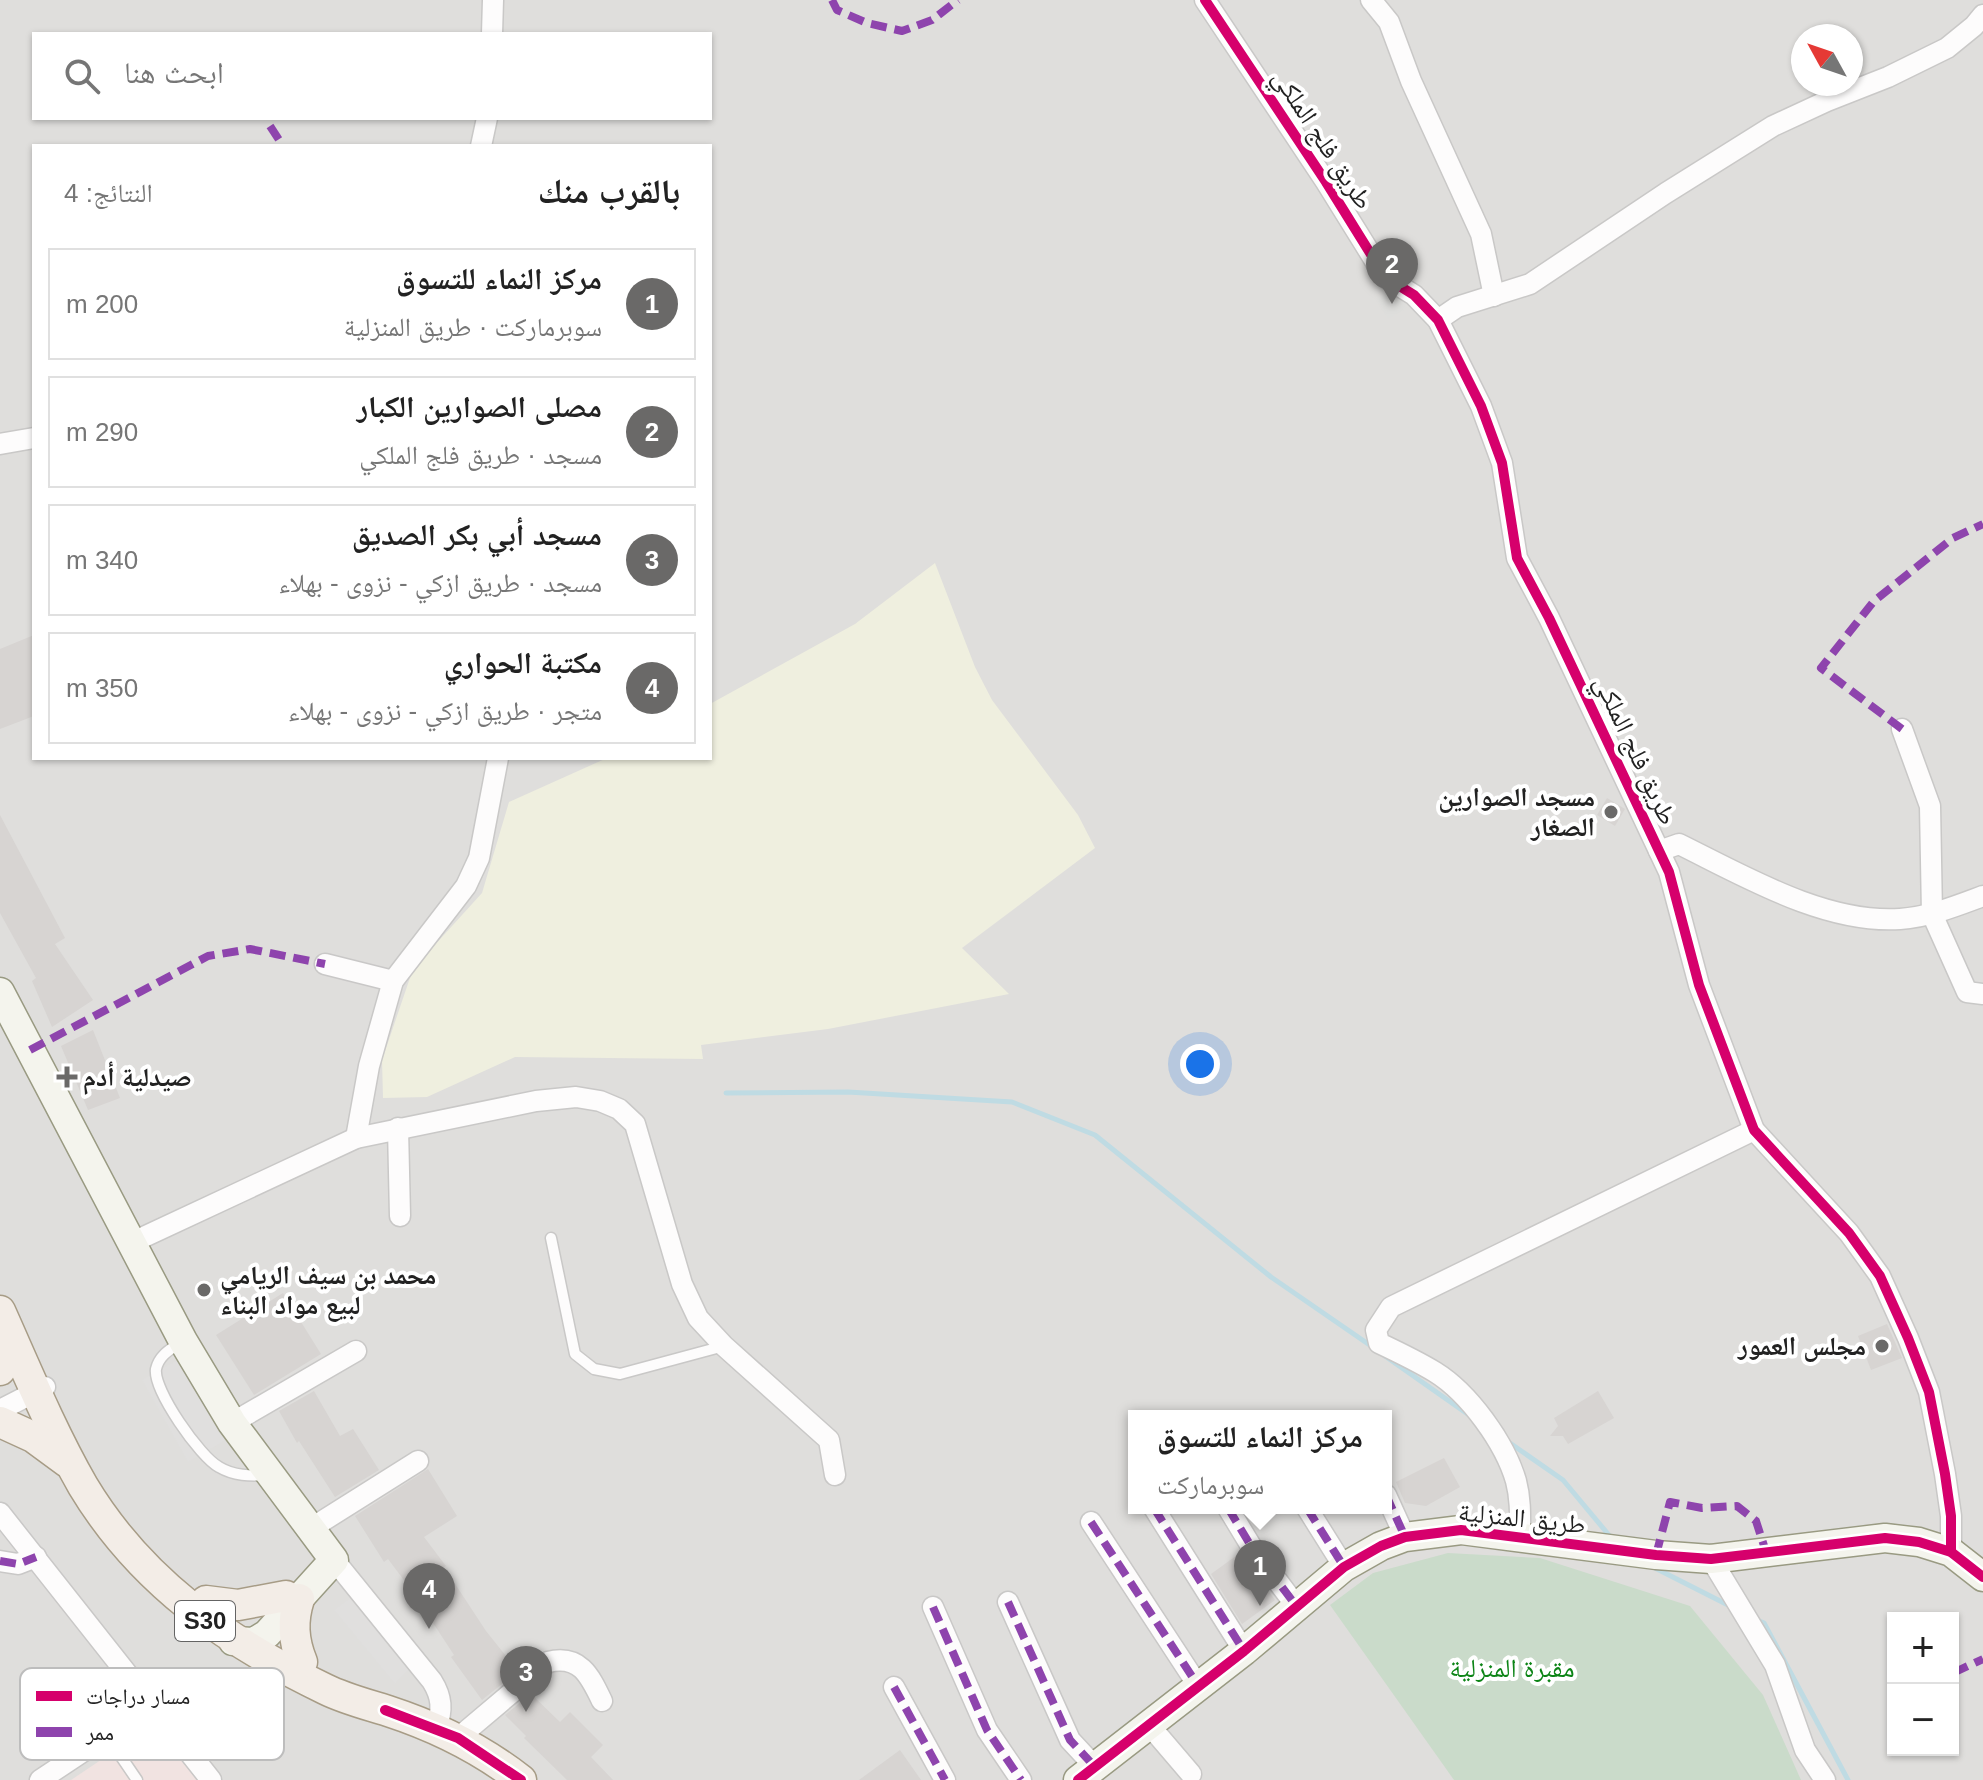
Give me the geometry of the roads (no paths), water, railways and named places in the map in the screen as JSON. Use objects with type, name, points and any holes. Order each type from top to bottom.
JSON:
[{"type":"main road","name":"S30","points":[[0,1284],[74,1469],[95,1505],[136,1558],[179,1601],[253,1642],[327,1690],[447,1733],[521,1780]]},
{"type":"main road","name":"S30","points":[[2,1314],[79,1453],[129,1531],[164,1569],[253,1642],[302,1662],[357,1691],[385,1710]]},
{"type":"main road","points":[[0,1370],[4,1336],[2,1314]]},
{"type":"main road","points":[[0,1422],[33,1437],[74,1469]]},
{"type":"main road","points":[[206,1601],[238,1605],[293,1597],[294,1637],[302,1662]]},
{"type":"street","points":[[492,32],[493,0]]},
{"type":"street","name":"طريق فلج الملكي","points":[[1205,0],[1385,277],[1414,295],[1438,320],[1481,406],[1502,463],[1517,558],[1549,618],[1669,872],[1699,985],[1754,1130],[1849,1233],[1880,1276],[1929,1392],[1951,1516],[1951,1552]]},
{"type":"street","points":[[1371,0],[1389,22],[1411,81],[1481,234],[1494,296]]},
{"type":"street","points":[[1438,320],[1457,307],[1530,284],[1773,126],[1947,48],[1983,15]]},
{"type":"street","points":[[481,144],[487,120]]},
{"type":"street","points":[[0,444],[32,438]]},
{"type":"street","points":[[1902,729],[1930,806],[1932,914],[1967,992],[1983,994]]},
{"type":"street","points":[[356,1138],[369,1066],[393,981],[466,886],[479,858],[498,760]]},
{"type":"street","points":[[1659,851],[1679,844],[1773,890],[1833,912],[1898,919],[1932,914],[1983,896]]},
{"type":"street","points":[[325,964],[393,981]]},
{"type":"street","points":[[0,992],[183,1341],[232,1423],[323,1547],[437,1690],[447,1733],[548,1662],[567,1660],[576,1663],[590,1676],[602,1701]]},
{"type":"street","points":[[133,1242],[356,1138],[536,1101],[576,1097],[600,1101],[619,1109],[635,1124],[682,1284],[698,1318],[724,1346],[829,1440],[835,1475]]},
{"type":"street","points":[[398,1128],[400,1216]]},
{"type":"street","points":[[1520,1537],[1516,1481],[1489,1428],[1451,1384],[1436,1372],[1379,1343],[1376,1330],[1391,1307],[1754,1130]]},
{"type":"street","points":[[232,1423],[356,1351]]},
{"type":"street","points":[[0,1396],[38,1382]]},
{"type":"street","points":[[0,1410],[38,1382]]},
{"type":"street","points":[[253,1642],[293,1597],[323,1547],[418,1461]]},
{"type":"street","points":[[1392,1508],[1405,1537]]},
{"type":"street","points":[[0,1513],[124,1668]]},
{"type":"street","points":[[1158,1514],[1244,1651]]},
{"type":"street","points":[[1232,1514],[1251,1546],[1297,1607]]},
{"type":"street","points":[[1311,1514],[1344,1567]]},
{"type":"street","points":[[1091,1522],[1199,1687]]},
{"type":"street","name":"طريق المنزلية","points":[[1087,1774],[1244,1651],[1344,1567],[1381,1546],[1405,1537],[1461,1530],[1711,1559],[1885,1538],[1919,1542],[1951,1552],[1983,1577]]},
{"type":"street","points":[[0,1561],[18,1564],[36,1557]]},
{"type":"street","points":[[1711,1559],[1775,1665],[1805,1750],[1825,1780]]},
{"type":"street","points":[[1008,1602],[1087,1774]]},
{"type":"street","points":[[933,1607],[987,1730],[1021,1780]]},
{"type":"street","points":[[894,1687],[945,1780]]},
{"type":"street","points":[[1150,1726],[1191,1774]]},
{"type":"street","points":[[40,1780],[70,1760]]},
{"type":"street","points":[[196,1760],[211,1780]]},
{"type":"lane","points":[[551,1238],[575,1354],[594,1369],[620,1374],[724,1346]]},
{"type":"lane","points":[[183,1341],[161,1357],[157,1364],[156,1380],[196,1445],[211,1463],[231,1473],[269,1475]]},
{"type":"lane","points":[[123,1760],[137,1780]]},
{"type":"waterway","points":[[726,1093],[848,1092],[1012,1102],[1095,1135],[1271,1277],[1374,1348]]},
{"type":"waterway","points":[[1385,1356],[1469,1415]]},
{"type":"waterway","points":[[1507,1441],[1563,1480],[1613,1540]]},
{"type":"waterway","points":[[1653,1567],[1730,1606]]},
{"type":"waterway","points":[[1757,1620],[1764,1623],[1848,1780]]},
{"type":"place","name":"مصلى الصوارين الكبار","points":[[1392,304]]},
{"type":"place","name":"مسجد الصوارين الصغار","points":[[1611,812]]},
{"type":"place","name":"صيدلية أدم","points":[[67,1077]]},
{"type":"place","name":"محمد بن سيف الريامي لبيع مواد البناء","points":[[204,1290]]},
{"type":"place","name":"مجلس العمور","points":[[1882,1346]]},
{"type":"place","name":"مركز النماء للتسوق","points":[[1260,1606]]},
{"type":"place","name":"مكتبة الحواري","points":[[429,1629]]},
{"type":"place","name":"مسجد أبي بكر الصديق","points":[[526,1712]]},
{"type":"park label","name":"مقبرة المنزلية","points":[[1512,1668]]}]
